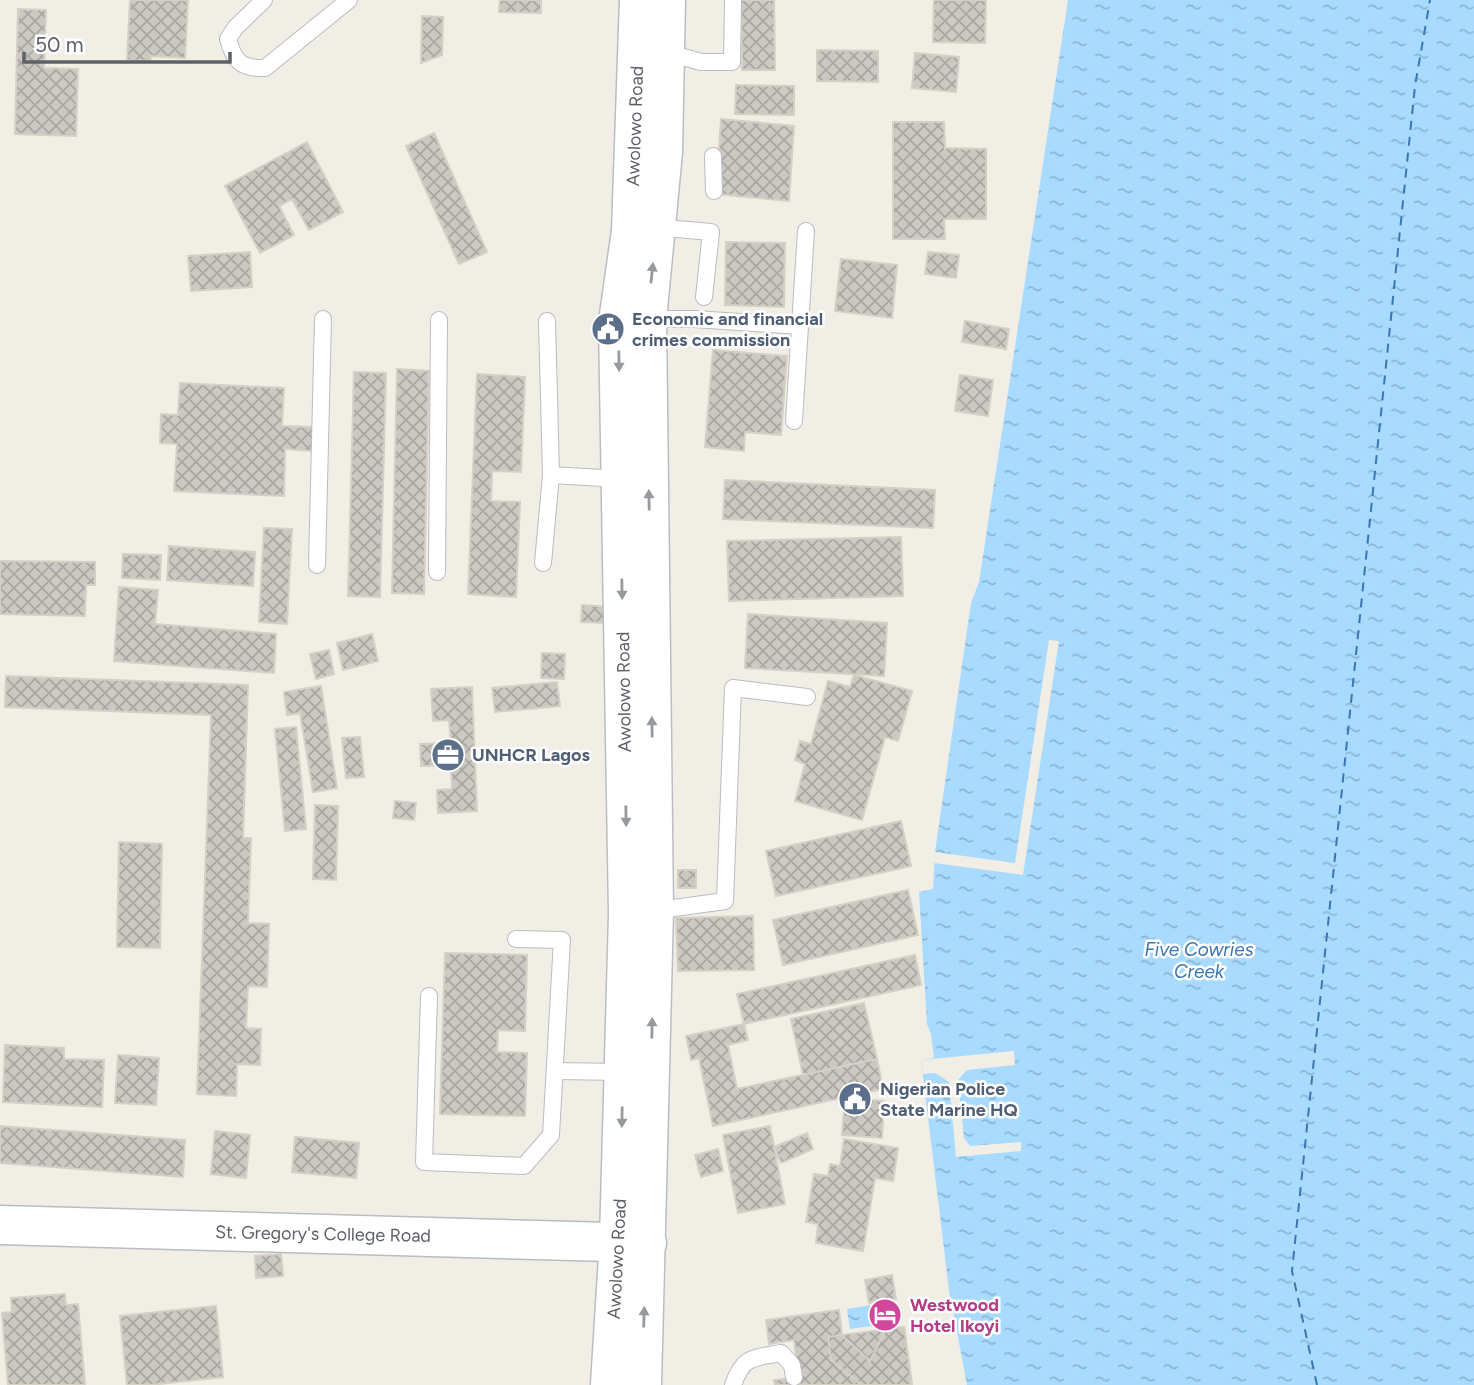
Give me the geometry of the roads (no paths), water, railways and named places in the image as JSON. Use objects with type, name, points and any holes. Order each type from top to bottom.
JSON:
[{"type":"main road","name":"Awolowo Road","points":[[639,0],[652,52],[663,152],[644,229],[633,320],[621,479],[641,912],[623,1072],[642,1385]]},
{"type":"main road","name":"Awolowo Road","points":[[652,52],[666,0]]},
{"type":"main road","name":"Awolowo Road","points":[[610,1385],[633,1242],[641,912],[633,320]]},
{"type":"main road","name":"St. Gregory's College Road","points":[[0,1225],[633,1242]]},
{"type":"lane","points":[[264,0],[234,28],[228,39],[232,53],[241,64],[251,69],[265,68],[349,0]]},
{"type":"lane","points":[[652,52],[701,62],[732,62],[733,0]]},
{"type":"lane","points":[[713,156],[714,191]]},
{"type":"lane","points":[[644,229],[712,232],[704,296]]},
{"type":"lane","points":[[794,421],[806,232]]},
{"type":"lane","points":[[317,565],[323,319]]},
{"type":"lane","points":[[633,320],[694,319],[800,326]]},
{"type":"lane","points":[[437,572],[439,320]]},
{"type":"lane","points":[[543,563],[551,475],[547,321]]},
{"type":"lane","points":[[551,475],[621,479]]},
{"type":"lane","points":[[641,912],[725,901],[733,688],[807,697]]},
{"type":"lane","points":[[429,996],[424,1162],[524,1166],[551,1135],[562,940],[516,939]]},
{"type":"lane","points":[[555,1071],[623,1072]]},
{"type":"lane","points":[[733,1385],[738,1370],[744,1363],[781,1353],[792,1365],[794,1377]]},
{"type":"water","name":"Five Cowries Creek","points":[[1068,0],[1474,0],[1474,1385],[967,1385],[949,1290],[921,1060],[934,1058],[927,1024],[919,892],[933,889],[935,852],[971,603],[979,582]]},
{"type":"water","points":[[896,1301],[899,1322],[850,1329],[847,1309]]},
{"type":"place","name":"Economic and financial crimes commission","points":[[608,329]]},
{"type":"place","name":"UNHCR Lagos","points":[[448,755]]},
{"type":"place","name":"Nigerian Police State Marine HQ","points":[[855,1099]]},
{"type":"place","name":"Westwood Hotel Ikoyi","points":[[885,1315]]}]
